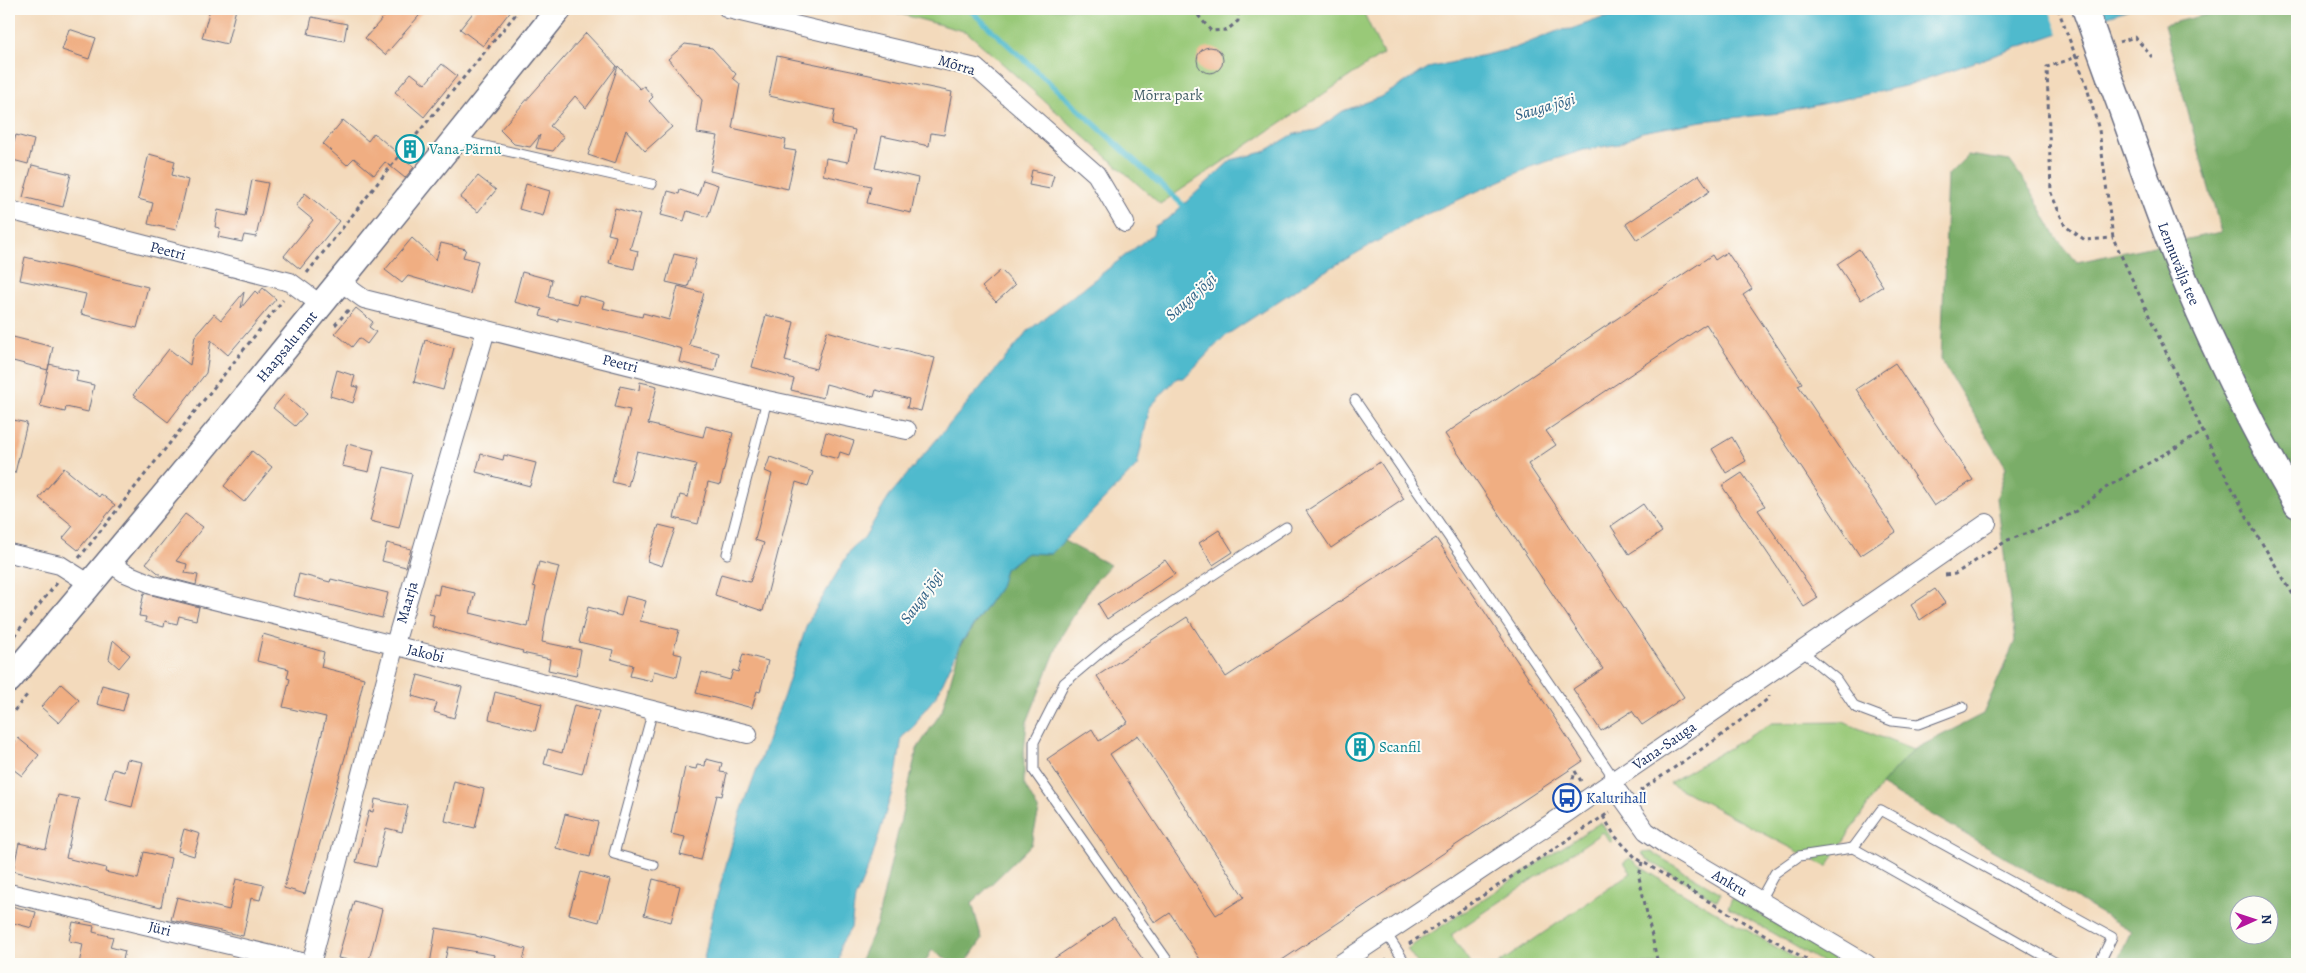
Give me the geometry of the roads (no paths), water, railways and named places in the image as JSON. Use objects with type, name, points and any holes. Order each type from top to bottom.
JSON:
[{"type":"main road","name":"Haapsalu mnt","points":[[9,680],[109,562],[559,9]]},
{"type":"main road","name":"Lennuvälja tee","points":[[2084,9],[2098,81],[2186,284],[2228,374],[2270,459],[2297,506]]},
{"type":"street","name":"Mõrra","points":[[728,9],[779,15],[976,68],[1096,174],[1125,223]]},
{"type":"street","name":"Peetri","points":[[9,210],[296,285],[320,304]]},
{"type":"street","name":"Peetri","points":[[339,280],[364,299],[767,400],[907,430]]},
{"type":"street","name":"Maarja","points":[[311,964],[395,644],[486,330]]},
{"type":"street","name":"Vana-Sauga","points":[[1340,964],[1611,782],[1987,523]]},
{"type":"street","points":[[9,553],[69,569],[90,584]]},
{"type":"street","name":"Jakobi","points":[[109,562],[125,573],[154,585],[748,734]]},
{"type":"street","name":"Ankru","points":[[1611,782],[1646,831],[1666,845],[1867,964]]},
{"type":"street","name":"Jüri","points":[[9,893],[311,964]]},
{"type":"lane","points":[[459,134],[472,143],[652,184]]},
{"type":"lane","points":[[727,554],[767,400]]},
{"type":"lane","points":[[1354,400],[1609,770],[1611,782]]},
{"type":"lane","points":[[1170,964],[1034,771],[1034,742],[1064,683],[1120,636],[1286,526]]},
{"type":"lane","points":[[1802,651],[1836,679],[1855,707],[1892,721],[1918,724],[1963,707]]},
{"type":"lane","points":[[653,710],[614,854],[654,865]]},
{"type":"lane","points":[[1853,848],[1882,810],[2112,937],[2098,964]]},
{"type":"lane","points":[[1760,900],[1775,873],[1799,856],[1853,848],[2058,964]]},
{"type":"lane","points":[[1386,933],[1406,964]]},
{"type":"water","name":"Sauga jõgi","points":[[1647,9],[2129,9],[1905,86],[1780,113],[1702,121],[1642,132],[1619,144],[1584,150],[1533,166],[1416,219],[1315,277],[1225,336],[1184,378],[1177,378],[1150,407],[1137,466],[1051,554],[1027,553],[1005,569],[1000,587],[961,643],[937,695],[922,713],[914,727],[902,737],[895,782],[872,858],[855,899],[851,928],[841,944],[839,964],[703,964],[713,911],[740,815],[784,695],[807,624],[851,549],[864,538],[889,496],[1029,330],[1153,234],[1155,226],[1169,218],[1231,160],[1264,152],[1294,134],[1316,130],[1343,111],[1383,96],[1428,68],[1515,48],[1560,30],[1571,29],[1602,18],[1619,17]]},
{"type":"waterway","points":[[969,9],[1183,205]]},
{"type":"place","name":"Vana-Pärnu","points":[[410,149]]},
{"type":"place","name":"Scanfil","points":[[1360,747]]},
{"type":"place","name":"Kalurihall","points":[[1567,798]]},
{"type":"park label","name":"Mõrra park","points":[[1168,95]]}]
